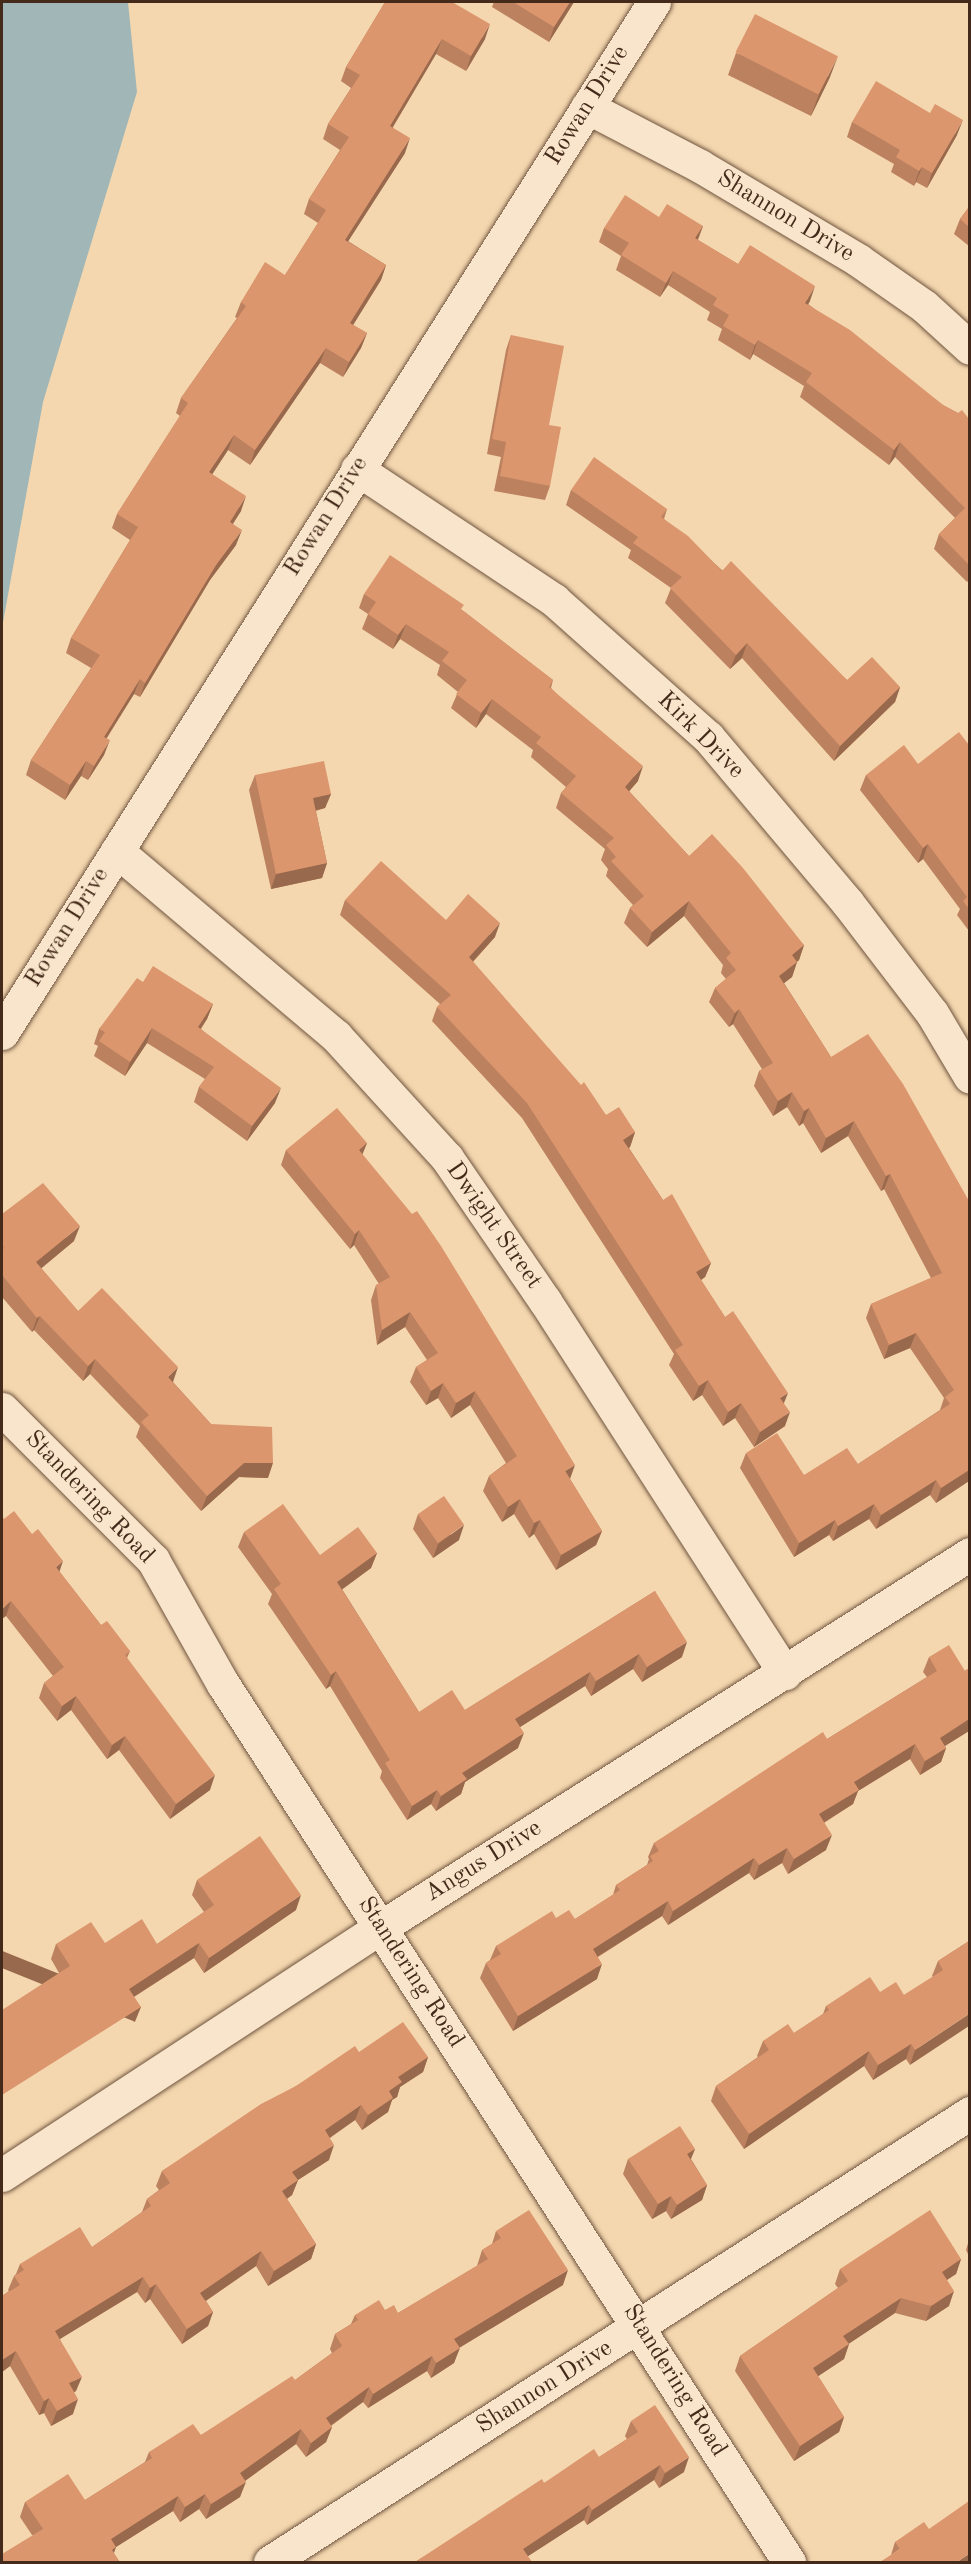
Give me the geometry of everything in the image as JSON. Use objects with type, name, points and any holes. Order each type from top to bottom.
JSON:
[{"type":"street","name":"Rowan Drive","points":[[2,1033],[654,2]]},
{"type":"street","name":"Shannon Drive","points":[[587,107],[700,166],[858,260],[924,306],[969,348]]},
{"type":"street","name":"Kirk Drive","points":[[357,469],[554,600],[708,737],[847,902],[932,1013],[969,1077]]},
{"type":"street","name":"Dwight Street","points":[[117,850],[336,1036],[447,1158],[545,1301],[785,1673]]},
{"type":"street","name":"Standering Road","points":[[2,1409],[153,1560],[224,1684],[789,2562]]},
{"type":"street","name":"Angus Drive","points":[[2,2175],[381,1927],[785,1673],[969,1554]]},
{"type":"street","name":"Shannon Drive","points":[[270,2562],[640,2328],[969,2113]]},
{"type":"shaded area","points":[[2,2],[128,2],[137,92],[43,402],[2,628]]},
{"type":"building","points":[[385,2],[452,2],[490,24],[471,56],[442,39],[390,126],[410,138],[345,240],[386,265],[350,323],[367,333],[349,362],[326,348],[255,450],[234,435],[209,472],[246,496],[230,522],[242,530],[216,565],[145,683],[140,679],[104,737],[110,740],[94,766],[86,761],[70,785],[31,760],[100,655],[71,638],[138,527],[117,514],[188,403],[181,398],[246,306],[241,302],[265,262],[285,275],[326,210],[309,199],[349,137],[328,124],[360,75],[346,67]]},
{"type":"building","points":[[513,2],[570,2],[554,27]]},
{"type":"building","points":[[755,14],[838,56],[818,95],[735,52]]},
{"type":"building","points":[[876,81],[930,113],[935,104],[963,120],[932,173],[922,167],[919,171],[896,157],[900,150],[852,122]]},
{"type":"building","points":[[625,195],[659,217],[667,204],[703,226],[695,238],[738,264],[750,245],[815,286],[805,303],[850,330],[943,405],[958,413],[962,410],[969,419],[969,565],[939,534],[965,508],[900,442],[894,450],[806,382],[812,373],[758,340],[755,345],[723,326],[729,315],[713,305],[717,298],[673,271],[666,283],[621,255],[629,243],[604,228]]},
{"type":"building","points":[[969,207],[969,227],[960,219]]},
{"type":"building","points":[[511,335],[564,346],[549,425],[561,427],[550,486],[500,476],[506,442],[492,439]]},
{"type":"building","points":[[594,457],[667,509],[661,517],[688,536],[722,571],[731,561],[847,680],[872,657],[900,687],[840,746],[747,643],[736,655],[670,588],[682,577],[633,543],[638,537],[571,490]]},
{"type":"building","points":[[390,555],[464,605],[461,609],[553,680],[549,687],[643,766],[625,787],[689,856],[712,834],[743,868],[804,945],[792,955],[797,962],[779,976],[831,1057],[868,1034],[903,1084],[969,1201],[969,1470],[941,1488],[936,1480],[881,1515],[874,1504],[838,1526],[835,1520],[799,1543],[746,1453],[777,1433],[804,1475],[847,1448],[858,1464],[950,1404],[945,1397],[954,1390],[916,1333],[889,1345],[871,1304],[942,1273],[890,1174],[886,1176],[854,1121],[826,1138],[809,1108],[804,1111],[792,1092],[778,1101],[759,1071],[773,1063],[739,1009],[735,1013],[715,988],[736,970],[726,958],[731,953],[689,901],[652,932],[630,908],[644,896],[611,861],[616,857],[606,845],[614,838],[561,793],[576,776],[536,743],[541,737],[492,699],[481,713],[456,694],[467,680],[442,661],[449,652],[406,624],[398,635],[368,614],[376,602],[364,594]]},
{"type":"building","points":[[959,732],[969,745],[969,909],[963,901],[967,897],[928,844],[923,848],[866,775],[904,745],[918,764]]},
{"type":"building","points":[[324,761],[331,794],[313,798],[327,863],[276,874],[255,775]]},
{"type":"building","points":[[381,861],[446,920],[468,894],[500,923],[469,957],[581,1085],[584,1082],[606,1115],[619,1107],[635,1132],[623,1140],[663,1200],[672,1194],[711,1263],[696,1272],[725,1317],[733,1311],[788,1393],[780,1398],[790,1412],[760,1432],[741,1403],[728,1412],[708,1380],[699,1386],[675,1350],[683,1345],[527,1103],[437,1007],[451,995],[345,900]]},
{"type":"building","points":[[153,966],[213,1004],[198,1027],[281,1088],[252,1126],[199,1087],[214,1067],[152,1028],[130,1062],[99,1041],[105,1032],[99,1029],[137,978],[143,982]]},
{"type":"building","points":[[337,1108],[367,1143],[359,1150],[412,1214],[417,1211],[441,1246],[575,1465],[565,1471],[602,1531],[561,1555],[540,1520],[534,1523],[520,1499],[508,1507],[489,1476],[517,1456],[475,1391],[456,1403],[443,1383],[431,1391],[416,1367],[438,1353],[410,1312],[382,1330],[376,1285],[390,1277],[359,1230],[355,1234],[286,1150]]},
{"type":"building","points":[[43,1183],[80,1226],[36,1262],[78,1311],[102,1288],[178,1367],[168,1377],[211,1424],[272,1427],[273,1463],[244,1463],[207,1496],[141,1422],[149,1415],[95,1359],[88,1366],[40,1316],[37,1318],[2,1275],[2,1250],[4,1248],[2,1245],[2,1214]]},
{"type":"building","points":[[444,1496],[464,1525],[438,1543],[418,1514]]},
{"type":"building","points":[[283,1504],[320,1555],[358,1527],[377,1553],[337,1582],[419,1712],[452,1690],[465,1710],[655,1591],[687,1642],[647,1667],[639,1654],[596,1681],[590,1672],[515,1719],[524,1733],[462,1773],[467,1779],[441,1796],[437,1790],[412,1806],[385,1763],[390,1760],[336,1671],[331,1675],[274,1589],[281,1584],[244,1532]]},
{"type":"building","points":[[14,1511],[32,1534],[38,1529],[63,1561],[56,1567],[101,1625],[107,1621],[130,1651],[125,1655],[215,1775],[176,1804],[125,1736],[112,1745],[76,1696],[62,1706],[44,1683],[64,1667],[11,1601],[2,1609],[2,1516],[4,1519]]},
{"type":"building","points":[[949,1645],[965,1671],[969,1668],[969,1719],[940,1738],[946,1748],[925,1761],[915,1744],[854,1782],[859,1790],[819,1814],[832,1835],[794,1859],[787,1848],[759,1865],[754,1858],[673,1911],[668,1901],[593,1949],[602,1964],[518,2016],[486,1963],[501,1954],[496,1946],[552,1911],[556,1918],[569,1910],[575,1919],[620,1890],[616,1885],[653,1861],[650,1856],[659,1851],[654,1843],[823,1732],[827,1739],[937,1671],[929,1657]]},
{"type":"building","points":[[260,1836],[301,1895],[209,1958],[199,1943],[129,1989],[141,2007],[2,2095],[2,2010],[70,1966],[56,1944],[91,1922],[105,1943],[142,1919],[157,1944],[214,1905],[197,1880]]},
{"type":"building","points":[[969,1941],[969,2014],[915,2050],[911,2044],[878,2065],[869,2051],[749,2134],[716,2086],[769,2050],[763,2041],[788,2024],[794,2033],[829,2010],[826,2006],[870,1977],[880,1992],[896,1982],[904,1995],[943,1970],[938,1961]]},
{"type":"building","points":[[403,2022],[428,2057],[398,2077],[402,2082],[389,2091],[393,2098],[368,2115],[361,2105],[325,2130],[334,2145],[292,2172],[298,2180],[282,2191],[316,2244],[274,2271],[261,2251],[200,2293],[213,2312],[187,2329],[156,2284],[150,2288],[143,2277],[55,2331],[82,2377],[69,2383],[78,2399],[57,2411],[49,2398],[44,2401],[16,2351],[2,2360],[2,2296],[20,2285],[14,2276],[24,2270],[20,2264],[80,2227],[92,2247],[151,2206],[147,2199],[170,2183],[162,2171],[261,2104],[296,2086],[355,2046],[359,2052]]},
{"type":"building","points":[[680,2126],[695,2149],[687,2154],[707,2185],[677,2205],[671,2196],[658,2204],[628,2159]]},
{"type":"building","points":[[529,2210],[568,2270],[454,2339],[460,2348],[436,2363],[432,2356],[373,2394],[369,2387],[326,2418],[332,2427],[311,2443],[301,2429],[240,2473],[246,2482],[211,2504],[205,2494],[185,2507],[178,2496],[111,2539],[116,2547],[112,2550],[120,2562],[2,2562],[2,2554],[43,2529],[25,2502],[68,2474],[85,2500],[152,2458],[149,2452],[193,2424],[201,2435],[292,2376],[295,2380],[342,2346],[335,2334],[358,2320],[355,2315],[379,2300],[385,2310],[394,2305],[398,2313],[488,2259],[482,2250],[501,2238],[496,2231]]},
{"type":"building","points":[[930,2210],[961,2259],[942,2272],[954,2291],[931,2306],[901,2298],[843,2336],[849,2344],[813,2368],[844,2417],[800,2446],[740,2356],[848,2281],[840,2269]]},
{"type":"building","points":[[655,2405],[689,2457],[665,2473],[660,2465],[592,2510],[589,2505],[523,2549],[532,2562],[415,2562],[542,2479],[544,2483],[594,2449],[599,2457],[638,2432],[631,2421]]},
{"type":"building","points":[[969,2501],[969,2554],[957,2562],[880,2562],[900,2549],[895,2542],[924,2522],[929,2529]]}]
